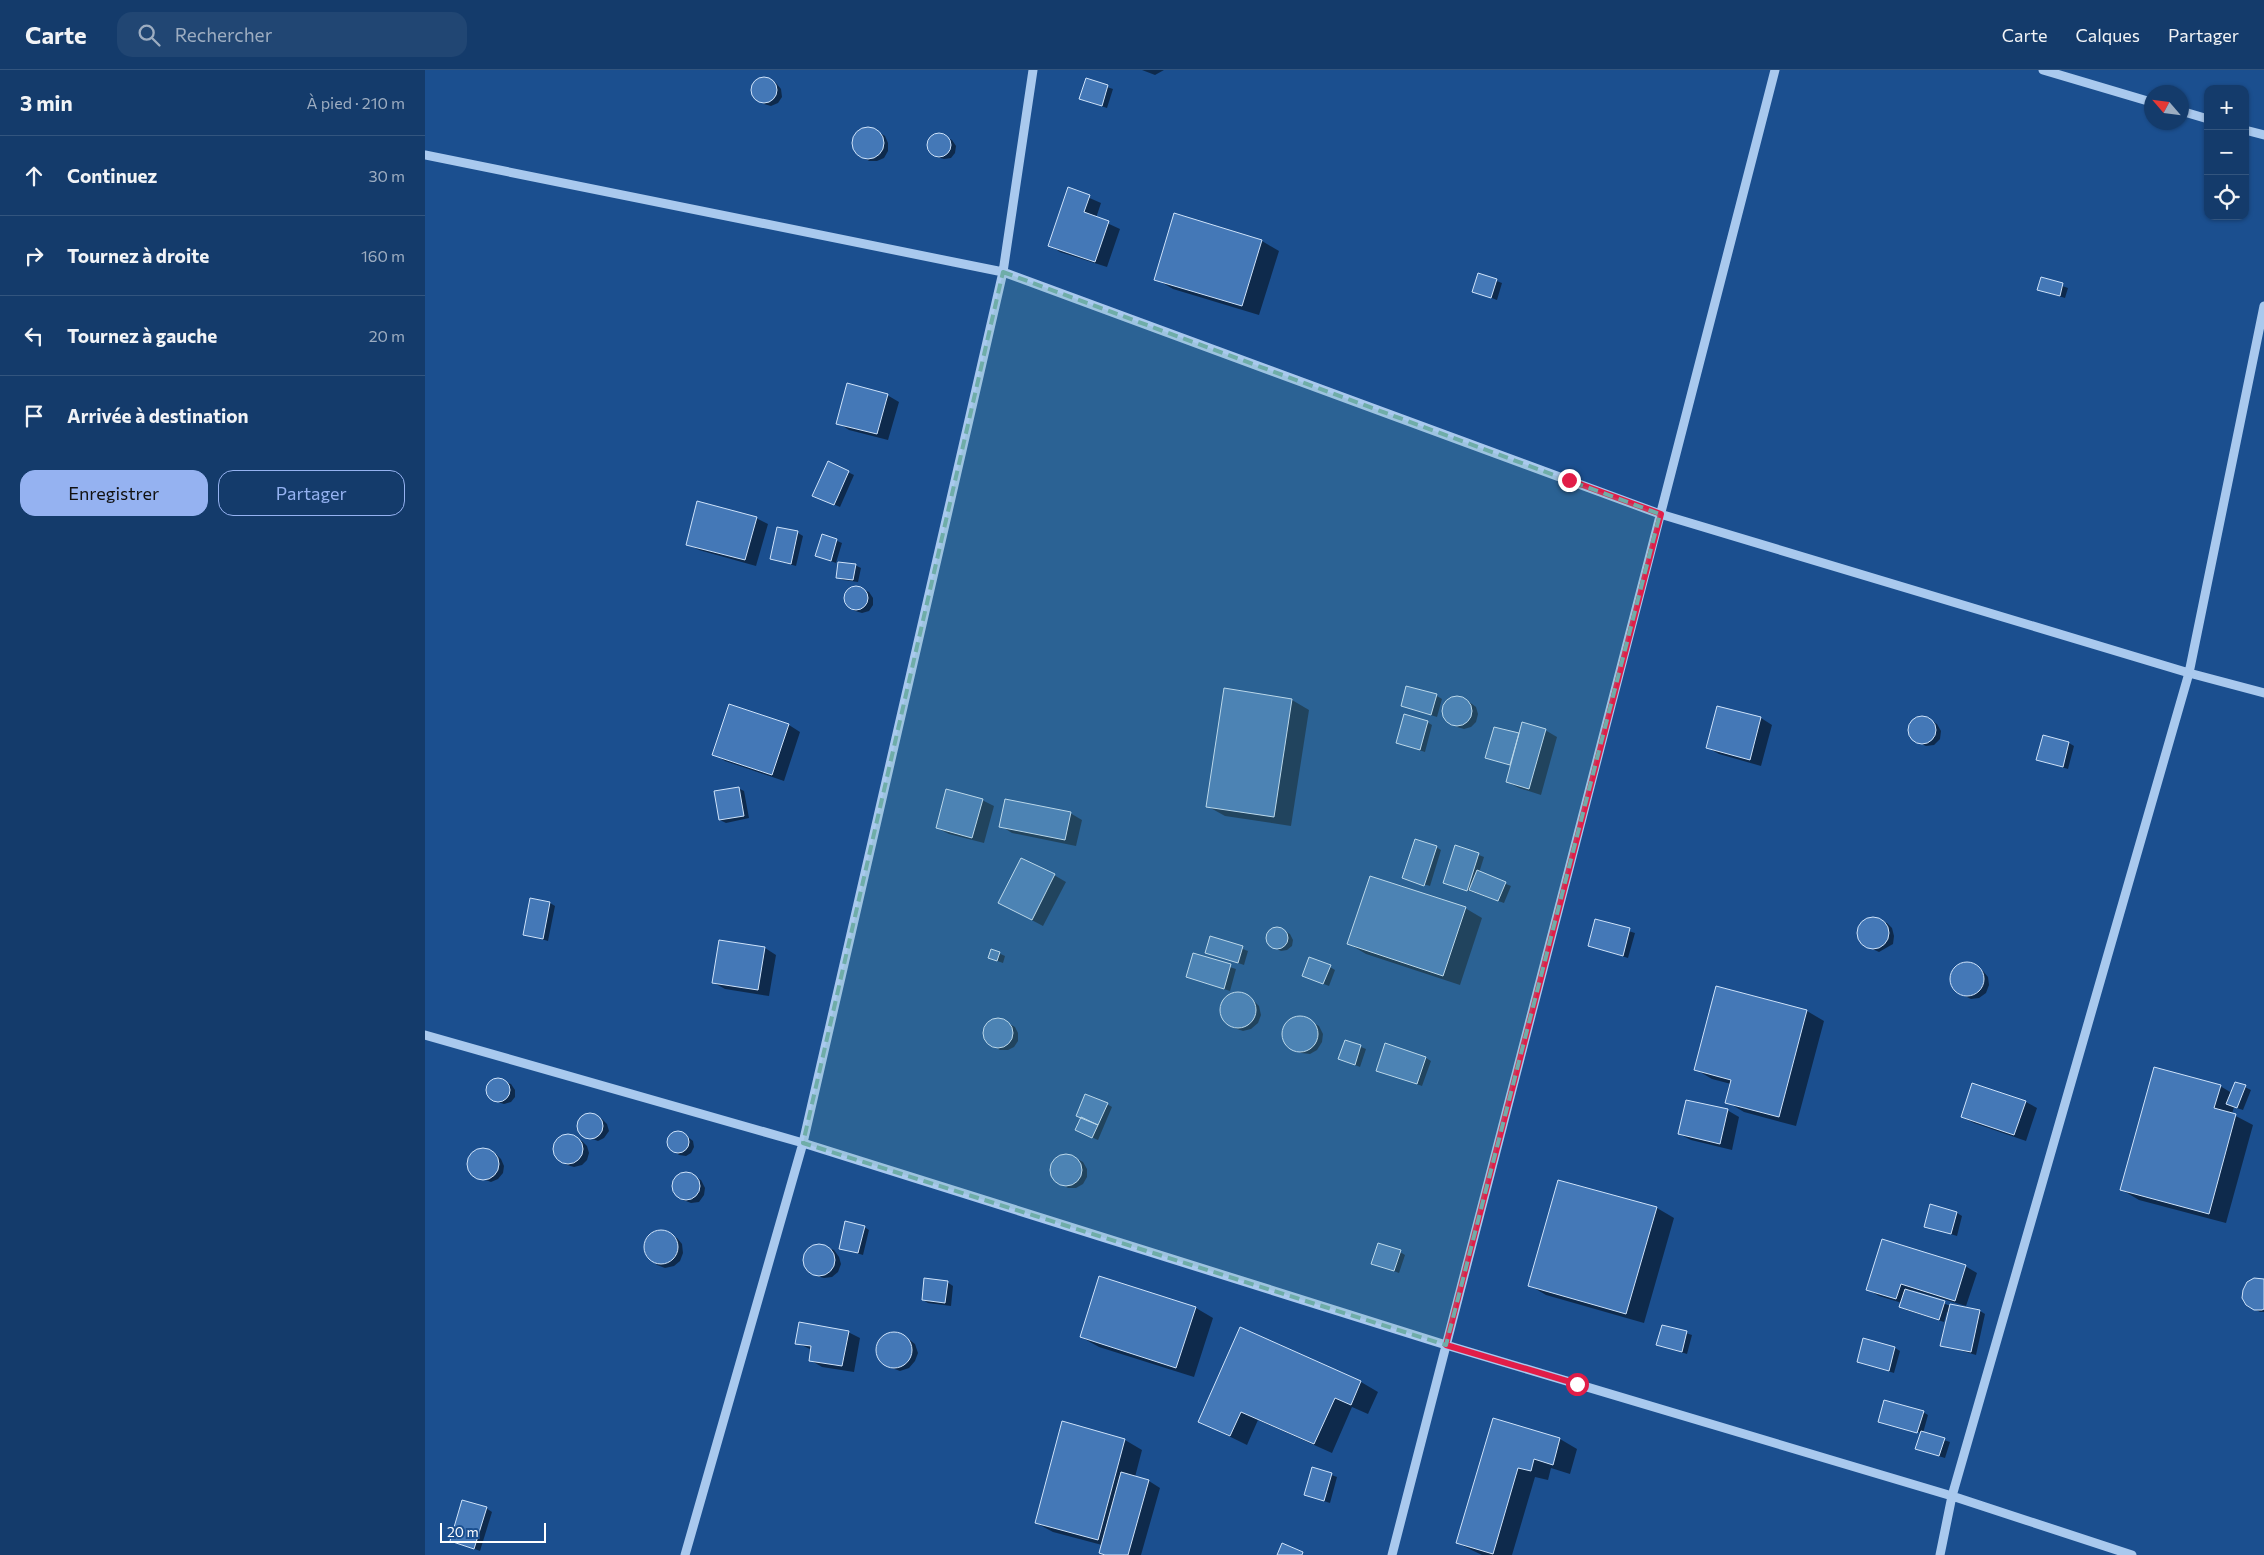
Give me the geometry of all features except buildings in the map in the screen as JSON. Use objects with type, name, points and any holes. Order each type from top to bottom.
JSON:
[{"type":"street","points":[[685,1555],[803,1143],[1003,272],[1033,70]]},
{"type":"street","points":[[1392,1555],[1775,70]]},
{"type":"street","points":[[2043,70],[2144,100]]},
{"type":"street","points":[[2189,113],[2204,117]]},
{"type":"street","points":[[2249,131],[2264,135]]},
{"type":"street","points":[[425,155],[1003,272],[1661,514],[2264,694]]},
{"type":"street","points":[[1940,1555],[1952,1496],[2189,673],[2264,306]]},
{"type":"street","points":[[425,1035],[803,1143],[1446,1345],[1952,1496],[2133,1555]]},
{"type":"highlighted area","points":[[1003,272],[1660,514],[1446,1345],[803,1143]]},
{"type":"route","points":[[1569,480],[1661,514],[1446,1345],[1577,1384]]}]
